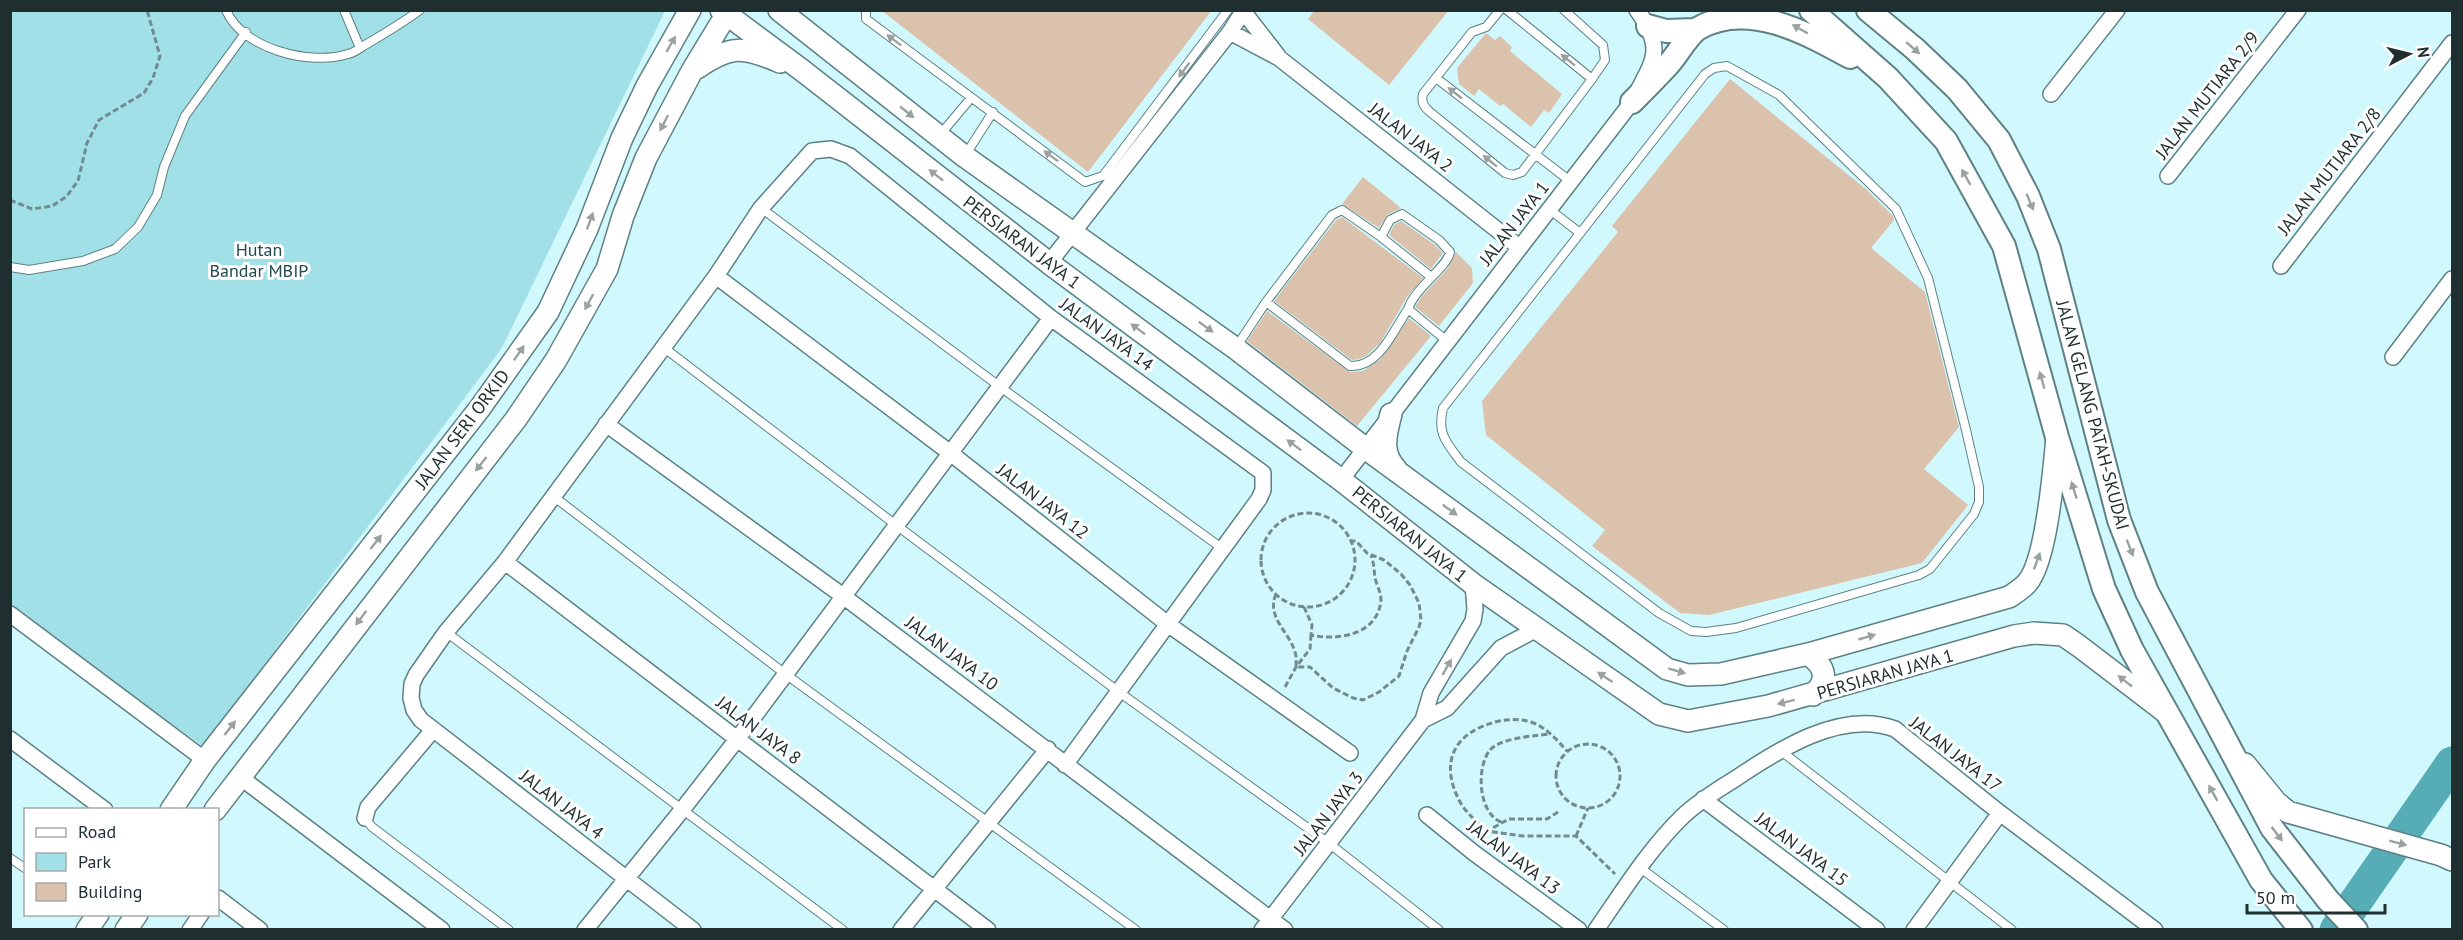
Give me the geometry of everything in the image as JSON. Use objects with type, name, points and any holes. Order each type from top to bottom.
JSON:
[{"type":"main road","name":"JALAN SERI ORKID","points":[[172,808],[205,760],[473,417],[548,312],[587,229],[622,138],[647,86],[690,10]]},
{"type":"main road","name":"PERSIARAN JAYA 1","points":[[779,10],[938,137],[1235,348],[1402,476],[1667,669],[1688,675],[1720,674],[1808,654],[2009,597],[2029,582],[2039,556],[2050,505],[2057,437]]},
{"type":"main road","points":[[791,10],[829,49]]},
{"type":"main road","name":"JALAN GELANG PATAH-SKUDAI","points":[[1811,10],[1888,78],[1946,141],[2004,246],[2057,437],[2104,589],[2132,650],[2261,880],[2301,930]]},
{"type":"main road","name":"JALAN GELANG PATAH-SKUDAI","points":[[1868,10],[1915,49],[1957,89],[1999,140],[2028,196],[2049,249],[2119,520],[2147,592],[2272,828],[2328,900],[2356,930]]},
{"type":"main road","name":"JALAN SERI ORKID","points":[[217,808],[516,419],[556,360],[607,269],[623,216],[646,158],[725,12]]},
{"type":"main road","name":"PERSIARAN JAYA 1","points":[[725,12],[1049,263],[1341,480],[1473,584],[1535,630],[1659,714],[1688,721],[1709,718],[1813,695],[2014,636],[2034,633],[2063,635],[2171,717]]},
{"type":"main road","points":[[1632,102],[1668,65],[1696,30],[1711,21],[1732,14],[1758,13],[1788,22],[1888,78]]},
{"type":"main road","points":[[1642,18],[1666,32],[1696,30]]},
{"type":"main road","points":[[692,71],[719,53],[736,50],[756,53],[803,71]]},
{"type":"main road","points":[[1391,414],[1384,441],[1390,463],[1402,476]]},
{"type":"main road","points":[[1808,654],[1819,661],[1824,679],[1822,686],[1813,695]]},
{"type":"main road","points":[[2224,738],[2276,802],[2288,812],[2447,857]]},
{"type":"main road","points":[[87,930],[97,916]]},
{"type":"main road","points":[[126,930],[136,916]]},
{"type":"street","points":[[2051,94],[2117,10]]},
{"type":"street","name":"JALAN MUTIARA 2/9","points":[[2168,176],[2298,10]]},
{"type":"street","points":[[1049,263],[1225,28],[1243,11]]},
{"type":"street","name":"JALAN JAYA 2","points":[[1243,11],[1279,58]]},
{"type":"street","name":"JALAN JAYA 1","points":[[1341,480],[1632,102],[1654,55],[1653,36],[1642,18]]},
{"type":"street","name":"JALAN JAYA 2","points":[[1225,28],[1279,58],[1520,247]]},
{"type":"street","name":"JALAN MUTIARA 2/8","points":[[2281,266],[2452,43]]},
{"type":"street","name":"JALAN JAYA 14","points":[[761,208],[812,151],[831,148],[850,156],[1051,318],[1263,473],[1263,490],[1223,549]]},
{"type":"street","points":[[446,632],[504,562],[716,276],[761,208]]},
{"type":"street","name":"JALAN JAYA 12","points":[[716,276],[949,452],[1169,625],[1350,753]]},
{"type":"street","points":[[2393,357],[2452,279]]},
{"type":"street","points":[[585,930],[738,738],[784,673],[1051,318]]},
{"type":"street","name":"JALAN JAYA 10","points":[[606,424],[843,596],[1048,749],[1065,765],[1266,924],[1285,930]]},
{"type":"street","points":[[1065,765],[1223,549]]},
{"type":"street","name":"JALAN JAYA 8","points":[[504,562],[988,930]]},
{"type":"street","points":[[1423,720],[1431,693],[1473,621],[1475,609],[1473,584]]},
{"type":"street","points":[[10,615],[205,760]]},
{"type":"street","points":[[1423,720],[1447,708],[1501,648],[1535,630]]},
{"type":"street","name":"JALAN JAYA 4","points":[[446,632],[412,684],[412,705],[417,715],[433,730],[693,930]]},
{"type":"street","name":"JALAN JAYA 3","points":[[1266,924],[1330,844],[1423,720]]},
{"type":"street","name":"JALAN JAYA 17","points":[[1596,930],[1639,867],[1683,817],[1703,800],[1779,749],[1838,727],[1879,723],[1895,729],[2000,813],[2155,930]]},
{"type":"street","points":[[365,818],[368,807],[433,730]]},
{"type":"street","points":[[10,739],[102,808]]},
{"type":"street","points":[[901,930],[1048,749]]},
{"type":"street","points":[[240,777],[441,930]]},
{"type":"street","name":"JALAN JAYA 15","points":[[1703,800],[1877,930]]},
{"type":"street","points":[[1914,930],[2000,813]]},
{"type":"street","name":"JALAN JAYA 13","points":[[1427,814],[1474,853],[1579,930]]},
{"type":"street","points":[[219,899],[260,930]]},
{"type":"street","points":[[190,930],[200,916]]},
{"type":"lane","points":[[226,10],[231,22],[267,49],[308,58],[349,54],[394,29],[420,10]]},
{"type":"lane","points":[[344,10],[360,48]]},
{"type":"lane","points":[[866,10],[866,19],[1085,182],[1103,176],[1225,28],[1228,10]]},
{"type":"lane","points":[[1500,10],[1486,27],[1472,32],[1423,94],[1424,107],[1505,173],[1513,175],[1522,172],[1605,60],[1603,45],[1564,10]]},
{"type":"lane","points":[[1507,10],[1592,79]]},
{"type":"lane","points":[[10,267],[29,270],[82,261],[115,249],[138,226],[157,195],[164,167],[185,116],[246,32]]},
{"type":"lane","points":[[1727,66],[1779,95],[1896,209],[1928,278],[1979,488],[1979,502],[1974,513],[1930,569],[1919,575],[1736,628],[1707,632],[1691,631],[1659,613],[1461,462],[1443,438],[1440,420],[1443,408],[1580,233],[1705,74],[1714,68],[1727,66]]},
{"type":"lane","points":[[1436,78],[1570,181]]},
{"type":"lane","points":[[938,137],[971,98]]},
{"type":"lane","points":[[964,156],[993,112]]},
{"type":"lane","points":[[761,208],[999,386],[1223,549]]},
{"type":"lane","points":[[1549,209],[1580,233]]},
{"type":"lane","points":[[1235,348],[1266,302],[1332,215],[1342,210],[1381,237],[1430,276]]},
{"type":"lane","points":[[1266,302],[1350,366],[1360,367],[1374,360],[1408,309],[1411,300],[1430,276],[1449,260],[1450,252],[1439,240],[1402,214],[1390,220],[1381,237]]},
{"type":"lane","points":[[1408,309],[1447,340]]},
{"type":"lane","points":[[662,346],[1119,692],[1330,844],[1439,930]]},
{"type":"lane","points":[[552,496],[784,673],[1136,930]]},
{"type":"lane","points":[[446,632],[843,930]]},
{"type":"lane","points":[[1779,749],[1950,879],[2012,930]]},
{"type":"lane","points":[[365,818],[372,827],[509,930]]},
{"type":"lane","points":[[10,858],[24,868]]},
{"type":"lane","points":[[1639,867],[1724,930]]},
{"type":"path","points":[[10,200],[32,209],[52,206],[66,197],[78,181],[87,143],[99,120],[144,93],[153,78],[160,56],[147,10]]},
{"type":"path","points":[[1313,513],[1329,518],[1342,528],[1351,541],[1354,564],[1348,585],[1338,597],[1325,604],[1295,606],[1276,594],[1263,576],[1261,561],[1263,546],[1270,532],[1282,521],[1297,514],[1313,513]]},
{"type":"path","points":[[1296,667],[1310,668],[1333,688],[1353,698],[1363,700],[1379,692],[1399,676],[1407,651],[1419,627],[1419,603],[1410,585],[1401,574],[1384,560],[1371,555],[1356,541],[1351,541]]},
{"type":"path","points":[[1311,635],[1350,636],[1362,629],[1377,615],[1381,597],[1371,555]]},
{"type":"path","points":[[1276,594],[1272,602],[1274,614],[1296,653],[1296,667]]},
{"type":"path","points":[[1277,702],[1296,667],[1310,649],[1312,625],[1304,607]]},
{"type":"path","points":[[1567,751],[1551,734],[1532,723],[1514,719],[1493,722],[1468,733],[1453,748],[1450,767],[1459,802],[1487,831],[1522,836],[1576,836],[1627,885]]},
{"type":"path","points":[[1501,822],[1491,814],[1482,794],[1482,772],[1490,750],[1500,743],[1551,734]]},
{"type":"path","points":[[1584,743],[1594,744],[1611,753],[1620,770],[1620,781],[1616,792],[1609,800],[1599,806],[1588,808],[1568,801],[1557,782],[1556,770],[1567,751],[1584,743]]},
{"type":"path","points":[[1576,836],[1588,808]]},
{"type":"path","points":[[1474,853],[1487,831],[1501,822],[1516,818],[1547,819],[1558,812]]},
{"type":"green space","name":"Hutan Bandar MBIP","points":[[11,11],[665,11],[502,348],[203,746],[11,608]]},
{"type":"building","points":[[881,10],[1212,10],[1088,172]]},
{"type":"building","points":[[1315,10],[1449,10],[1389,85],[1308,19]]},
{"type":"building","points":[[1486,33],[1495,40],[1500,36],[1512,47],[1510,51],[1562,94],[1549,113],[1544,110],[1531,127],[1503,104],[1500,106],[1479,89],[1474,96],[1459,84],[1457,68]]},
{"type":"building","points":[[1730,79],[1867,190],[1893,216],[1894,220],[1871,248],[1925,292],[1959,427],[1924,469],[1968,505],[1922,563],[1709,615],[1680,613],[1592,546],[1605,530],[1486,435],[1482,401],[1618,232],[1612,226]]},
{"type":"building","points":[[1363,177],[1401,208],[1387,215],[1379,228],[1342,204]]},
{"type":"building","points":[[1342,217],[1423,278],[1407,297],[1380,343],[1366,356],[1352,360],[1274,301],[1336,220]]},
{"type":"building","points":[[1401,221],[1443,253],[1431,269],[1389,235],[1394,225]]},
{"type":"building","points":[[1456,252],[1472,268],[1473,283],[1439,326],[1415,307],[1448,268]]},
{"type":"building","points":[[1267,311],[1350,372],[1363,371],[1381,359],[1409,318],[1431,336],[1357,426],[1247,341]]},
{"type":"waterway","points":[[2336,930],[2452,763]]}]
